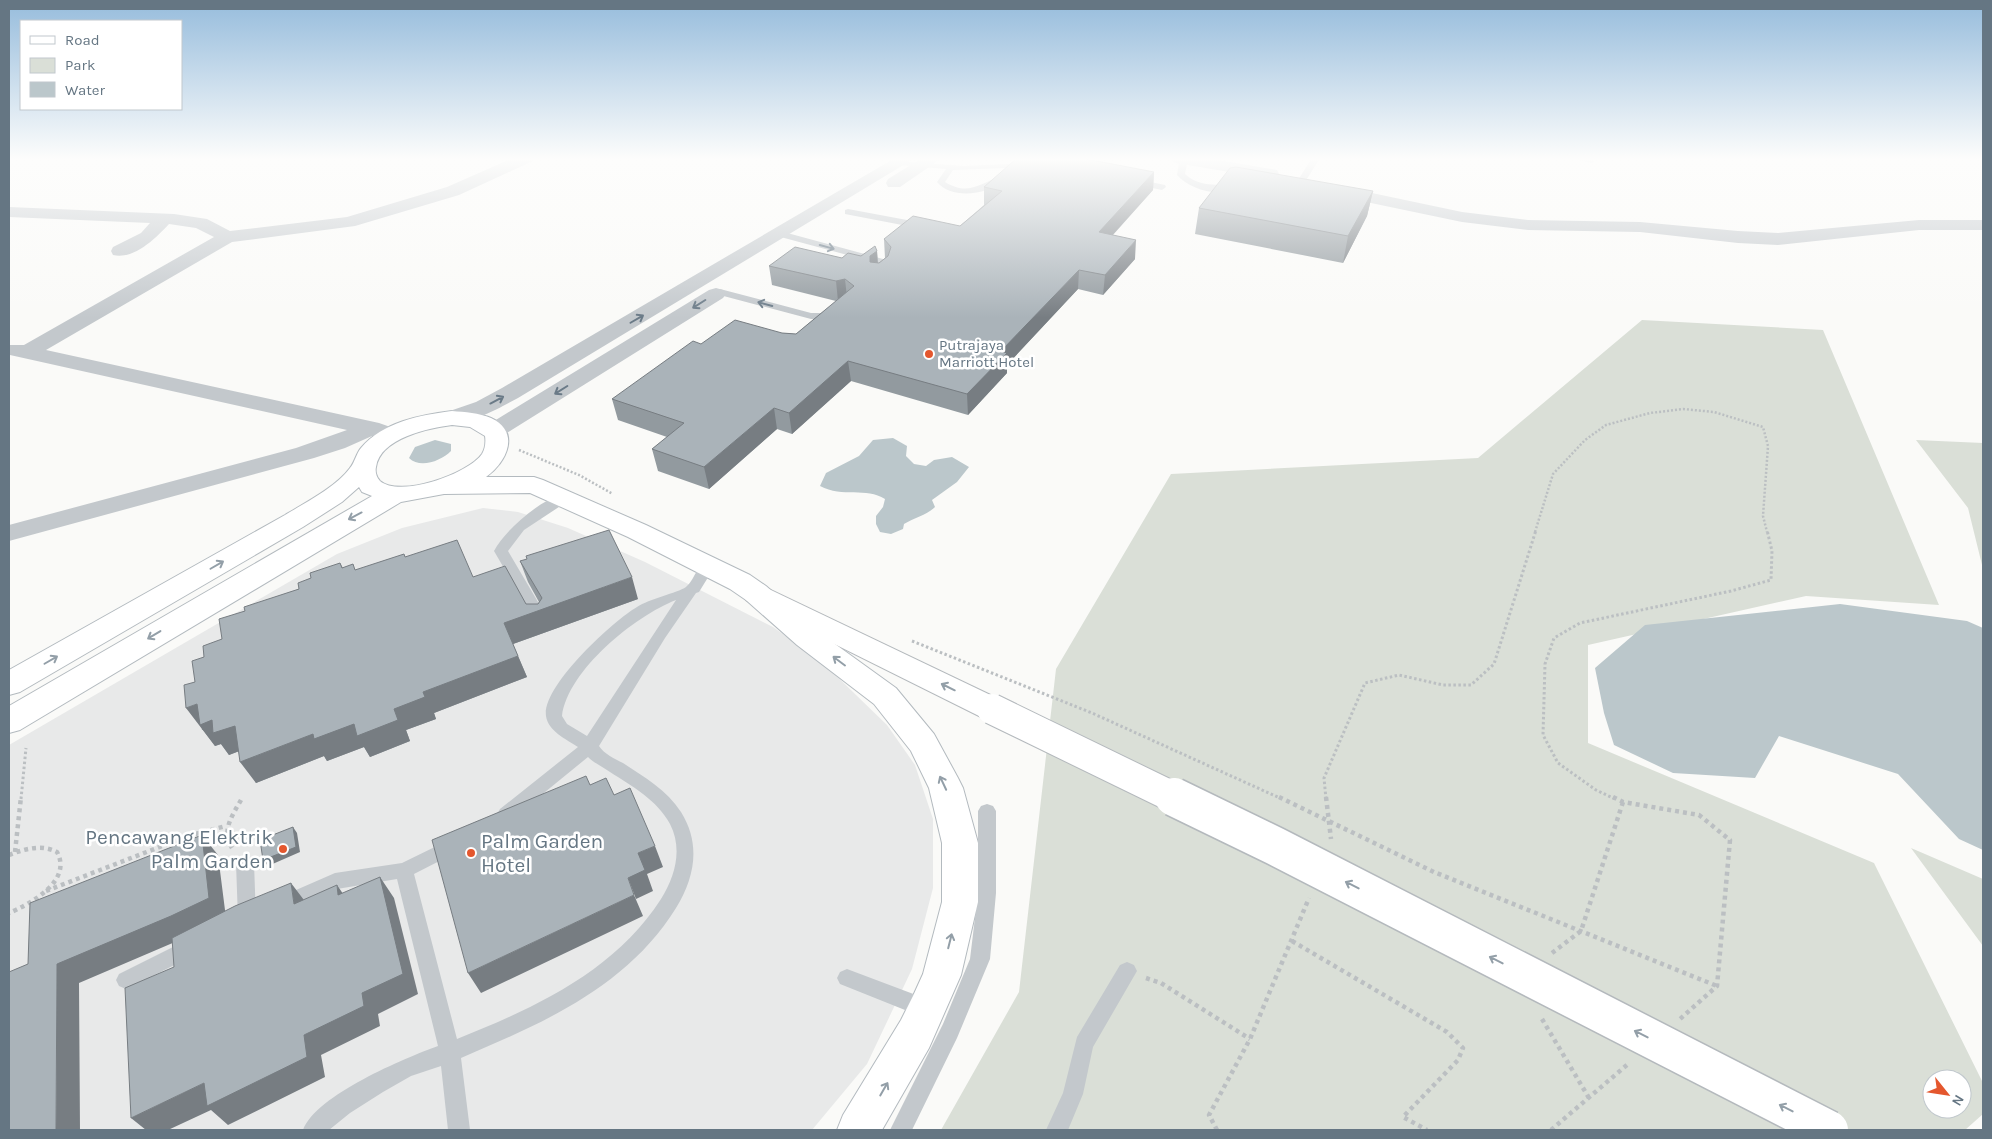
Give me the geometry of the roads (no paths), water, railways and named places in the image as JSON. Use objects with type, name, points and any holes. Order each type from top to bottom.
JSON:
[{"type":"main road","points":[[534,485],[484,424],[470,419],[452,418],[381,432],[365,461],[363,470],[365,478],[372,485],[398,493],[489,484],[534,485],[637,531],[701,578],[756,593],[1275,846],[1829,1130]]},
{"type":"main road","points":[[446,487],[470,477],[488,464],[497,440]]},
{"type":"main road","points":[[9,721],[186,600],[333,496],[363,470]]},
{"type":"main road","points":[[9,684],[186,600],[398,493]]},
{"type":"main road","points":[[756,593],[808,638],[885,696],[923,743],[946,788],[960,843],[960,902],[942,975],[915,1034],[858,1130]]},
{"type":"street","points":[[18,350],[227,237],[349,222],[385,211]]},
{"type":"street","points":[[452,418],[484,407],[510,394],[780,234],[825,211]]},
{"type":"street","points":[[1434,211],[1528,226],[1640,227],[1778,239],[1920,225],[1983,225]]},
{"type":"street","points":[[9,212],[164,218],[201,222],[227,237]]},
{"type":"street","points":[[497,440],[720,292],[848,212]]},
{"type":"street","points":[[120,251],[147,237],[164,218]]},
{"type":"street","points":[[18,350],[381,432]]},
{"type":"street","points":[[9,534],[381,432]]},
{"type":"lane","points":[[848,212],[931,228]]},
{"type":"lane","points":[[780,234],[880,261],[886,266],[885,272],[876,279]]},
{"type":"lane","points":[[720,292],[811,316],[823,316],[834,313],[846,303]]},
{"type":"lane","points":[[541,620],[501,551],[504,542],[516,530],[563,498]]},
{"type":"lane","points":[[495,822],[542,788],[590,746],[660,634],[701,578]]},
{"type":"lane","points":[[314,1130],[326,1118],[350,1101],[398,1072],[531,1017],[610,970],[643,941],[666,910],[682,880],[688,850],[681,826],[668,806],[595,754],[590,746],[560,728],[554,716],[558,697],[580,668],[611,635],[636,613],[701,578]]},
{"type":"lane","points":[[901,1130],[950,1031],[980,959],[987,893],[987,811]]},
{"type":"lane","points":[[229,927],[335,881],[404,870],[471,837]]},
{"type":"lane","points":[[246,863],[246,918]]},
{"type":"lane","points":[[404,870],[450,1052],[460,1130]]},
{"type":"lane","points":[[126,980],[204,940]]},
{"type":"lane","points":[[1057,1130],[1072,1094],[1084,1044],[1127,971]]},
{"type":"lane","points":[[847,978],[927,1009]]},
{"type":"water","points":[[893,438],[907,446],[906,456],[914,464],[926,466],[934,460],[952,457],[969,467],[957,482],[932,500],[935,507],[932,510],[904,524],[903,529],[891,534],[880,532],[876,524],[876,516],[883,507],[885,499],[878,495],[829,490],[820,486],[826,473],[859,456],[873,440]]},
{"type":"water","points":[[435,440],[451,444],[451,451],[436,461],[424,463],[419,463],[409,458],[415,447]]},
{"type":"water","points":[[1840,604],[1967,621],[1983,628],[1983,850],[1959,839],[1898,774],[1779,736],[1755,778],[1673,773],[1614,745],[1604,713],[1595,668],[1645,625]]},
{"type":"place","name":"Putrajaya Marriott Hotel","points":[[929,354]]},
{"type":"place","name":"Pencawang Elektrik Palm Garden","points":[[283,849]]},
{"type":"place","name":"Palm Garden Hotel","points":[[471,853]]}]
